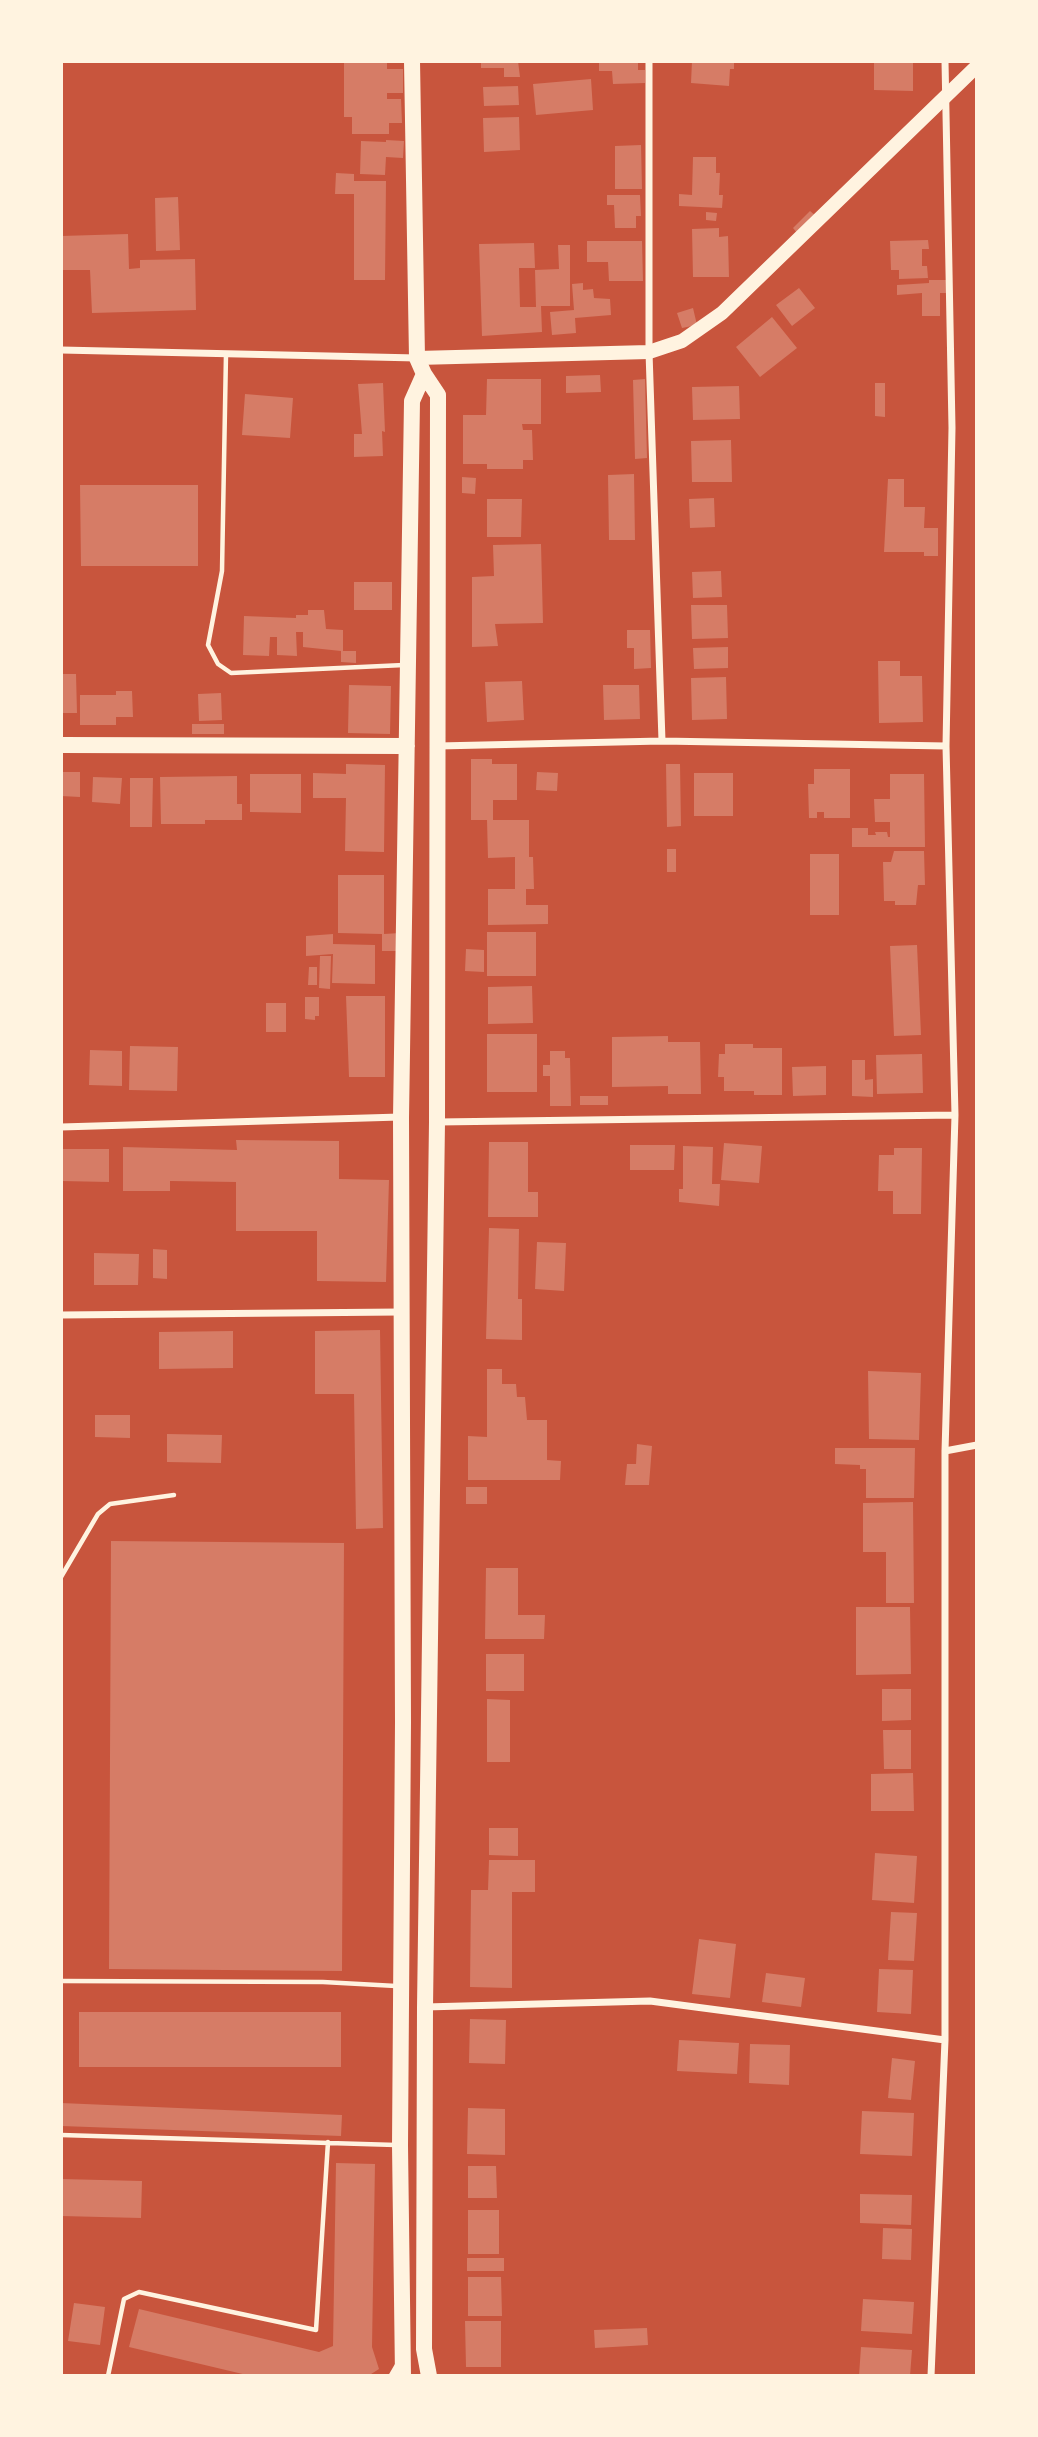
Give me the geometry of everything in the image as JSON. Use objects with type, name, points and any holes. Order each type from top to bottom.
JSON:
[{"type":"highway","points":[[412,61],[416,358],[438,394],[437,1122],[425,2007],[424,2349],[429,2376]]},
{"type":"highway","points":[[402,2368],[401,1117],[412,401],[424,374]]},
{"type":"highway","points":[[61,745],[407,746]]},
{"type":"highway","points":[[403,1722],[428,1723]]},
{"type":"main road","points":[[416,358],[649,352],[682,341],[722,313],[977,66]]},
{"type":"street","points":[[649,61],[649,352],[662,741]]},
{"type":"street","points":[[931,2376],[945,2040],[945,1451],[955,1115],[946,746],[952,428],[944,61]]},
{"type":"street","points":[[61,350],[416,358]]},
{"type":"street","points":[[439,746],[662,741],[946,746]]},
{"type":"street","points":[[437,1122],[955,1115]]},
{"type":"street","points":[[61,1127],[401,1117]]},
{"type":"street","points":[[61,1315],[400,1312]]},
{"type":"street","points":[[945,1451],[977,1445]]},
{"type":"street","points":[[425,2007],[650,2001],[945,2040]]},
{"type":"street","points":[[392,2376],[402,2368]]},
{"type":"lane","points":[[226,354],[222,571],[208,645],[218,664],[231,673],[408,665]]},
{"type":"lane","points":[[61,1577],[98,1514],[110,1504],[174,1495]]},
{"type":"lane","points":[[61,1981],[323,1982],[401,1986]]},
{"type":"lane","points":[[61,2134],[400,2145]]},
{"type":"lane","points":[[108,2376],[124,2299],[139,2292],[316,2330],[328,2142]]},
{"type":"building","points":[[344,61],[387,61],[387,69],[403,69],[403,93],[387,93],[387,99],[401,99],[402,123],[389,123],[389,134],[352,134],[352,117],[344,117]]},
{"type":"building","points":[[481,61],[518,61],[520,77],[504,77],[504,68],[481,68]]},
{"type":"building","points":[[599,61],[638,61],[638,70],[645,70],[645,83],[613,84],[612,71],[599,71]]},
{"type":"building","points":[[692,61],[734,61],[734,69],[730,69],[729,86],[691,83]]},
{"type":"building","points":[[874,61],[913,61],[913,91],[874,90]]},
{"type":"building","points":[[591,79],[593,110],[536,115],[533,84]]},
{"type":"building","points":[[518,86],[519,105],[484,106],[483,87]]},
{"type":"building","points":[[519,117],[520,150],[484,152],[483,118]]},
{"type":"building","points":[[361,141],[404,141],[403,158],[386,157],[385,175],[360,174]]},
{"type":"building","points":[[641,145],[642,189],[615,189],[615,146]]},
{"type":"building","points":[[693,157],[716,157],[716,173],[720,173],[719,195],[723,195],[722,208],[679,206],[679,194],[692,195]]},
{"type":"building","points":[[336,173],[354,174],[354,181],[386,181],[385,280],[354,280],[354,194],[335,194]]},
{"type":"building","points":[[607,195],[640,195],[641,216],[636,216],[636,228],[615,228],[614,205],[607,205]]},
{"type":"building","points":[[178,197],[180,250],[156,251],[155,198]]},
{"type":"building","points":[[810,211],[816,216],[798,234],[793,228]]},
{"type":"building","points":[[706,212],[717,213],[716,221],[706,220]]},
{"type":"building","points":[[719,228],[719,237],[728,236],[729,277],[693,277],[692,229]]},
{"type":"building","points":[[128,234],[129,269],[140,268],[140,260],[195,259],[196,310],[92,313],[90,270],[61,270],[61,236]]},
{"type":"building","points":[[928,240],[929,249],[922,249],[922,266],[927,266],[928,278],[899,279],[899,270],[891,270],[890,241]]},
{"type":"building","points":[[587,241],[642,241],[643,281],[609,281],[608,262],[587,262]]},
{"type":"building","points":[[534,243],[535,268],[519,268],[520,307],[536,307],[535,270],[559,269],[558,245],[570,245],[570,306],[541,306],[542,332],[482,336],[479,244]]},
{"type":"building","points":[[929,280],[950,280],[951,293],[940,293],[940,316],[922,316],[922,293],[897,295],[897,285],[929,283]]},
{"type":"building","points":[[583,283],[583,290],[593,289],[594,298],[610,299],[611,315],[575,318],[576,333],[552,335],[550,312],[574,310],[572,284]]},
{"type":"building","points":[[799,288],[815,308],[792,326],[776,305]]},
{"type":"building","points":[[693,308],[697,325],[682,328],[677,313]]},
{"type":"building","points":[[772,317],[797,348],[760,377],[736,347]]},
{"type":"building","points":[[600,375],[601,392],[566,393],[566,376]]},
{"type":"building","points":[[487,379],[541,379],[541,424],[522,424],[523,430],[532,430],[533,460],[523,460],[523,469],[487,469],[487,464],[463,464],[463,415],[486,415]]},
{"type":"building","points":[[645,379],[647,458],[635,459],[633,380]]},
{"type":"building","points":[[383,383],[383,456],[354,457],[354,434],[362,434],[358,384]]},
{"type":"building","points":[[875,383],[885,383],[885,417],[875,416]]},
{"type":"building","points":[[739,386],[740,419],[693,420],[692,387]]},
{"type":"building","points":[[245,394],[293,398],[290,438],[242,435]]},
{"type":"building","points":[[731,440],[732,482],[692,482],[691,441]]},
{"type":"building","points":[[634,474],[635,540],[609,540],[608,475]]},
{"type":"building","points":[[462,477],[476,478],[475,494],[462,493]]},
{"type":"building","points":[[888,479],[904,479],[904,507],[925,507],[924,528],[938,528],[938,556],[924,556],[924,552],[884,552]]},
{"type":"building","points":[[80,485],[198,485],[198,566],[81,566]]},
{"type":"building","points":[[714,498],[715,527],[690,528],[689,499]]},
{"type":"building","points":[[487,499],[522,499],[521,537],[487,537]]},
{"type":"building","points":[[541,544],[543,623],[495,624],[498,646],[472,647],[472,577],[494,576],[493,545]]},
{"type":"building","points":[[721,571],[722,597],[693,598],[692,572]]},
{"type":"building","points":[[354,582],[392,582],[392,610],[354,610]]},
{"type":"building","points":[[691,605],[727,605],[728,638],[692,639]]},
{"type":"building","points":[[308,610],[324,610],[326,629],[343,630],[343,651],[356,651],[356,663],[341,662],[341,651],[303,647],[303,632],[296,632],[297,656],[277,655],[277,637],[270,637],[269,656],[243,655],[244,616],[296,618],[296,615],[308,615]]},
{"type":"building","points":[[627,630],[650,630],[651,668],[634,669],[634,648],[627,648]]},
{"type":"building","points":[[728,647],[728,668],[694,669],[693,648]]},
{"type":"building","points":[[878,661],[900,661],[900,676],[922,676],[923,722],[879,723]]},
{"type":"building","points":[[61,674],[76,674],[77,713],[61,713]]},
{"type":"building","points":[[726,677],[727,719],[692,720],[691,678]]},
{"type":"building","points":[[522,681],[524,720],[487,722],[485,682]]},
{"type":"building","points":[[349,685],[391,686],[390,734],[348,733]]},
{"type":"building","points":[[603,685],[639,685],[640,719],[604,720]]},
{"type":"building","points":[[116,691],[132,691],[133,717],[116,717],[116,725],[80,725],[80,695],[116,695]]},
{"type":"building","points":[[221,693],[222,720],[199,721],[198,694]]},
{"type":"building","points":[[192,724],[224,724],[224,734],[192,734]]},
{"type":"building","points":[[471,759],[492,759],[492,764],[517,764],[517,800],[493,800],[493,820],[529,820],[529,857],[533,857],[534,889],[526,889],[526,905],[548,905],[548,924],[488,925],[488,889],[515,889],[515,857],[488,858],[487,820],[471,820]]},
{"type":"building","points":[[346,764],[385,765],[384,852],[345,851],[346,798],[313,798],[313,773],[346,774]]},
{"type":"building","points":[[666,764],[680,764],[681,826],[667,827]]},
{"type":"building","points":[[814,769],[850,769],[850,818],[824,818],[824,812],[817,812],[817,818],[809,818],[808,784],[814,784]]},
{"type":"building","points":[[61,772],[80,772],[80,797],[61,796]]},
{"type":"building","points":[[537,772],[558,773],[557,791],[536,790]]},
{"type":"building","points":[[694,773],[733,773],[733,816],[694,816]]},
{"type":"building","points":[[250,774],[301,774],[301,813],[250,812]]},
{"type":"building","points":[[890,774],[924,774],[925,847],[852,847],[852,828],[868,828],[868,835],[887,832],[890,837],[890,822],[875,822],[874,799],[890,799]]},
{"type":"building","points":[[237,776],[237,804],[242,804],[242,820],[205,820],[205,824],[161,824],[160,777]]},
{"type":"building","points":[[93,777],[122,778],[120,804],[92,802]]},
{"type":"building","points":[[130,778],[153,778],[152,827],[130,827]]},
{"type":"building","points":[[667,849],[676,849],[676,872],[667,872]]},
{"type":"building","points":[[894,851],[924,851],[925,885],[918,885],[916,905],[895,905],[895,901],[884,901],[883,862],[891,862]]},
{"type":"building","points":[[810,854],[839,854],[839,915],[810,915]]},
{"type":"building","points":[[338,875],[384,875],[384,934],[400,933],[400,951],[382,951],[382,934],[338,933]]},
{"type":"building","points":[[487,932],[536,932],[536,976],[487,976]]},
{"type":"building","points":[[333,934],[333,944],[375,945],[375,984],[332,983],[333,954],[306,956],[306,936]]},
{"type":"building","points":[[917,945],[921,1035],[894,1036],[890,946]]},
{"type":"building","points":[[466,949],[484,950],[484,972],[465,971]]},
{"type":"building","points":[[320,956],[331,956],[330,989],[319,988]]},
{"type":"building","points":[[309,967],[317,967],[317,985],[308,985]]},
{"type":"building","points":[[532,986],[533,1023],[488,1024],[488,987]]},
{"type":"building","points":[[346,996],[385,996],[385,1077],[349,1077]]},
{"type":"building","points":[[305,997],[319,997],[319,1016],[315,1016],[315,1020],[305,1019]]},
{"type":"building","points":[[266,1003],[286,1003],[286,1032],[266,1032]]},
{"type":"building","points":[[487,1034],[537,1034],[537,1092],[487,1092]]},
{"type":"building","points":[[668,1036],[668,1042],[700,1042],[701,1094],[668,1094],[668,1086],[612,1087],[612,1037]]},
{"type":"building","points":[[725,1044],[782,1048],[782,1095],[724,1091],[724,1077],[718,1077],[719,1054],[725,1054]]},
{"type":"building","points":[[130,1046],[178,1047],[177,1091],[129,1090]]},
{"type":"building","points":[[90,1050],[122,1051],[122,1086],[89,1085]]},
{"type":"building","points":[[550,1051],[565,1051],[565,1058],[570,1058],[571,1106],[550,1106],[550,1076],[543,1076],[543,1065],[550,1065]]},
{"type":"building","points":[[922,1054],[923,1093],[877,1094],[876,1055]]},
{"type":"building","points":[[852,1060],[865,1060],[865,1080],[873,1079],[873,1097],[852,1096]]},
{"type":"building","points":[[826,1066],[826,1095],[793,1096],[792,1067]]},
{"type":"building","points":[[580,1096],[608,1096],[608,1105],[580,1105]]},
{"type":"building","points":[[236,1140],[339,1141],[339,1179],[389,1180],[386,1282],[317,1281],[317,1231],[236,1231],[236,1182],[170,1181],[170,1191],[123,1191],[123,1147],[237,1150]]},
{"type":"building","points":[[489,1142],[528,1142],[528,1192],[538,1192],[538,1217],[488,1217]]},
{"type":"building","points":[[724,1143],[762,1146],[759,1183],[721,1180]]},
{"type":"building","points":[[630,1145],[675,1145],[674,1170],[630,1170]]},
{"type":"building","points":[[683,1146],[713,1147],[712,1184],[720,1184],[719,1206],[679,1202],[679,1189],[683,1189]]},
{"type":"building","points":[[894,1148],[922,1148],[921,1214],[893,1214],[893,1191],[878,1191],[879,1155],[894,1155]]},
{"type":"building","points":[[61,1149],[109,1149],[109,1182],[61,1181]]},
{"type":"building","points":[[489,1228],[519,1229],[518,1299],[522,1299],[522,1340],[486,1339]]},
{"type":"building","points":[[537,1242],[566,1243],[564,1291],[535,1289]]},
{"type":"building","points":[[153,1249],[167,1250],[167,1279],[153,1278]]},
{"type":"building","points":[[94,1253],[139,1254],[138,1285],[94,1285]]},
{"type":"building","points":[[380,1330],[383,1528],[356,1529],[354,1394],[315,1394],[315,1331]]},
{"type":"building","points":[[233,1331],[233,1368],[159,1369],[159,1332]]},
{"type":"building","points":[[487,1369],[502,1369],[502,1384],[516,1384],[517,1397],[525,1397],[527,1420],[547,1420],[547,1460],[561,1461],[560,1480],[468,1480],[468,1436],[487,1437]]},
{"type":"building","points":[[868,1371],[921,1373],[919,1440],[869,1439]]},
{"type":"building","points":[[95,1415],[130,1415],[130,1438],[95,1437]]},
{"type":"building","points":[[167,1434],[222,1435],[221,1463],[167,1462]]},
{"type":"building","points":[[637,1444],[652,1446],[649,1485],[625,1485],[627,1464],[636,1464]]},
{"type":"building","points":[[835,1448],[915,1448],[914,1498],[866,1498],[866,1469],[860,1469],[860,1465],[835,1464]]},
{"type":"building","points":[[466,1487],[487,1487],[487,1504],[466,1504]]},
{"type":"building","points":[[913,1502],[914,1603],[886,1603],[886,1552],[863,1552],[863,1503]]},
{"type":"building","points":[[111,1541],[344,1543],[342,1971],[109,1969]]},
{"type":"building","points":[[486,1568],[518,1568],[518,1615],[545,1615],[544,1639],[485,1639]]},
{"type":"building","points":[[856,1607],[910,1607],[911,1674],[856,1675]]},
{"type":"building","points":[[486,1654],[524,1654],[524,1691],[486,1691]]},
{"type":"building","points":[[882,1689],[911,1689],[911,1720],[882,1721]]},
{"type":"building","points":[[487,1699],[510,1700],[510,1762],[487,1762]]},
{"type":"building","points":[[883,1730],[911,1730],[911,1769],[884,1769]]},
{"type":"building","points":[[913,1773],[914,1811],[871,1811],[871,1774]]},
{"type":"building","points":[[489,1828],[518,1828],[518,1856],[489,1855]]},
{"type":"building","points":[[875,1853],[917,1856],[914,1903],[872,1900]]},
{"type":"building","points":[[489,1860],[535,1860],[535,1892],[512,1892],[512,1988],[470,1987],[471,1890],[488,1890]]},
{"type":"building","points":[[891,1912],[917,1913],[914,1961],[888,1960]]},
{"type":"building","points":[[699,1939],[736,1944],[730,1998],[692,1994]]},
{"type":"building","points":[[879,1969],[913,1970],[911,2014],[877,2012]]},
{"type":"building","points":[[766,1973],[805,1978],[801,2007],[762,2002]]},
{"type":"building","points":[[79,2012],[341,2012],[341,2067],[79,2067]]},
{"type":"building","points":[[470,2019],[506,2020],[505,2064],[469,2063]]},
{"type":"building","points":[[679,2040],[739,2043],[737,2074],[677,2071]]},
{"type":"building","points":[[750,2044],[790,2045],[789,2085],[749,2083]]},
{"type":"building","points":[[892,2058],[915,2061],[911,2100],[888,2098]]},
{"type":"building","points":[[61,2103],[342,2115],[341,2136],[61,2126]]},
{"type":"building","points":[[468,2108],[505,2109],[505,2155],[467,2154]]},
{"type":"building","points":[[862,2111],[914,2113],[912,2156],[860,2154]]},
{"type":"building","points":[[336,2163],[375,2164],[372,2347],[379,2369],[368,2376],[251,2376],[129,2347],[139,2309],[319,2352],[333,2346]]},
{"type":"building","points":[[468,2166],[496,2166],[497,2198],[468,2198]]},
{"type":"building","points":[[61,2179],[142,2181],[141,2218],[61,2216]]},
{"type":"building","points":[[860,2194],[912,2195],[911,2225],[860,2223]]},
{"type":"building","points":[[468,2210],[499,2210],[499,2254],[468,2254]]},
{"type":"building","points":[[883,2228],[912,2229],[911,2260],[882,2259]]},
{"type":"building","points":[[467,2258],[504,2258],[504,2271],[467,2271]]},
{"type":"building","points":[[468,2277],[501,2277],[502,2316],[468,2316]]},
{"type":"building","points":[[863,2299],[914,2302],[912,2334],[861,2331]]},
{"type":"building","points":[[74,2303],[105,2307],[100,2345],[68,2341]]},
{"type":"building","points":[[465,2321],[501,2321],[501,2367],[466,2367]]},
{"type":"building","points":[[647,2328],[648,2345],[595,2348],[594,2330]]},
{"type":"building","points":[[861,2347],[912,2350],[910,2376],[859,2376]]}]
